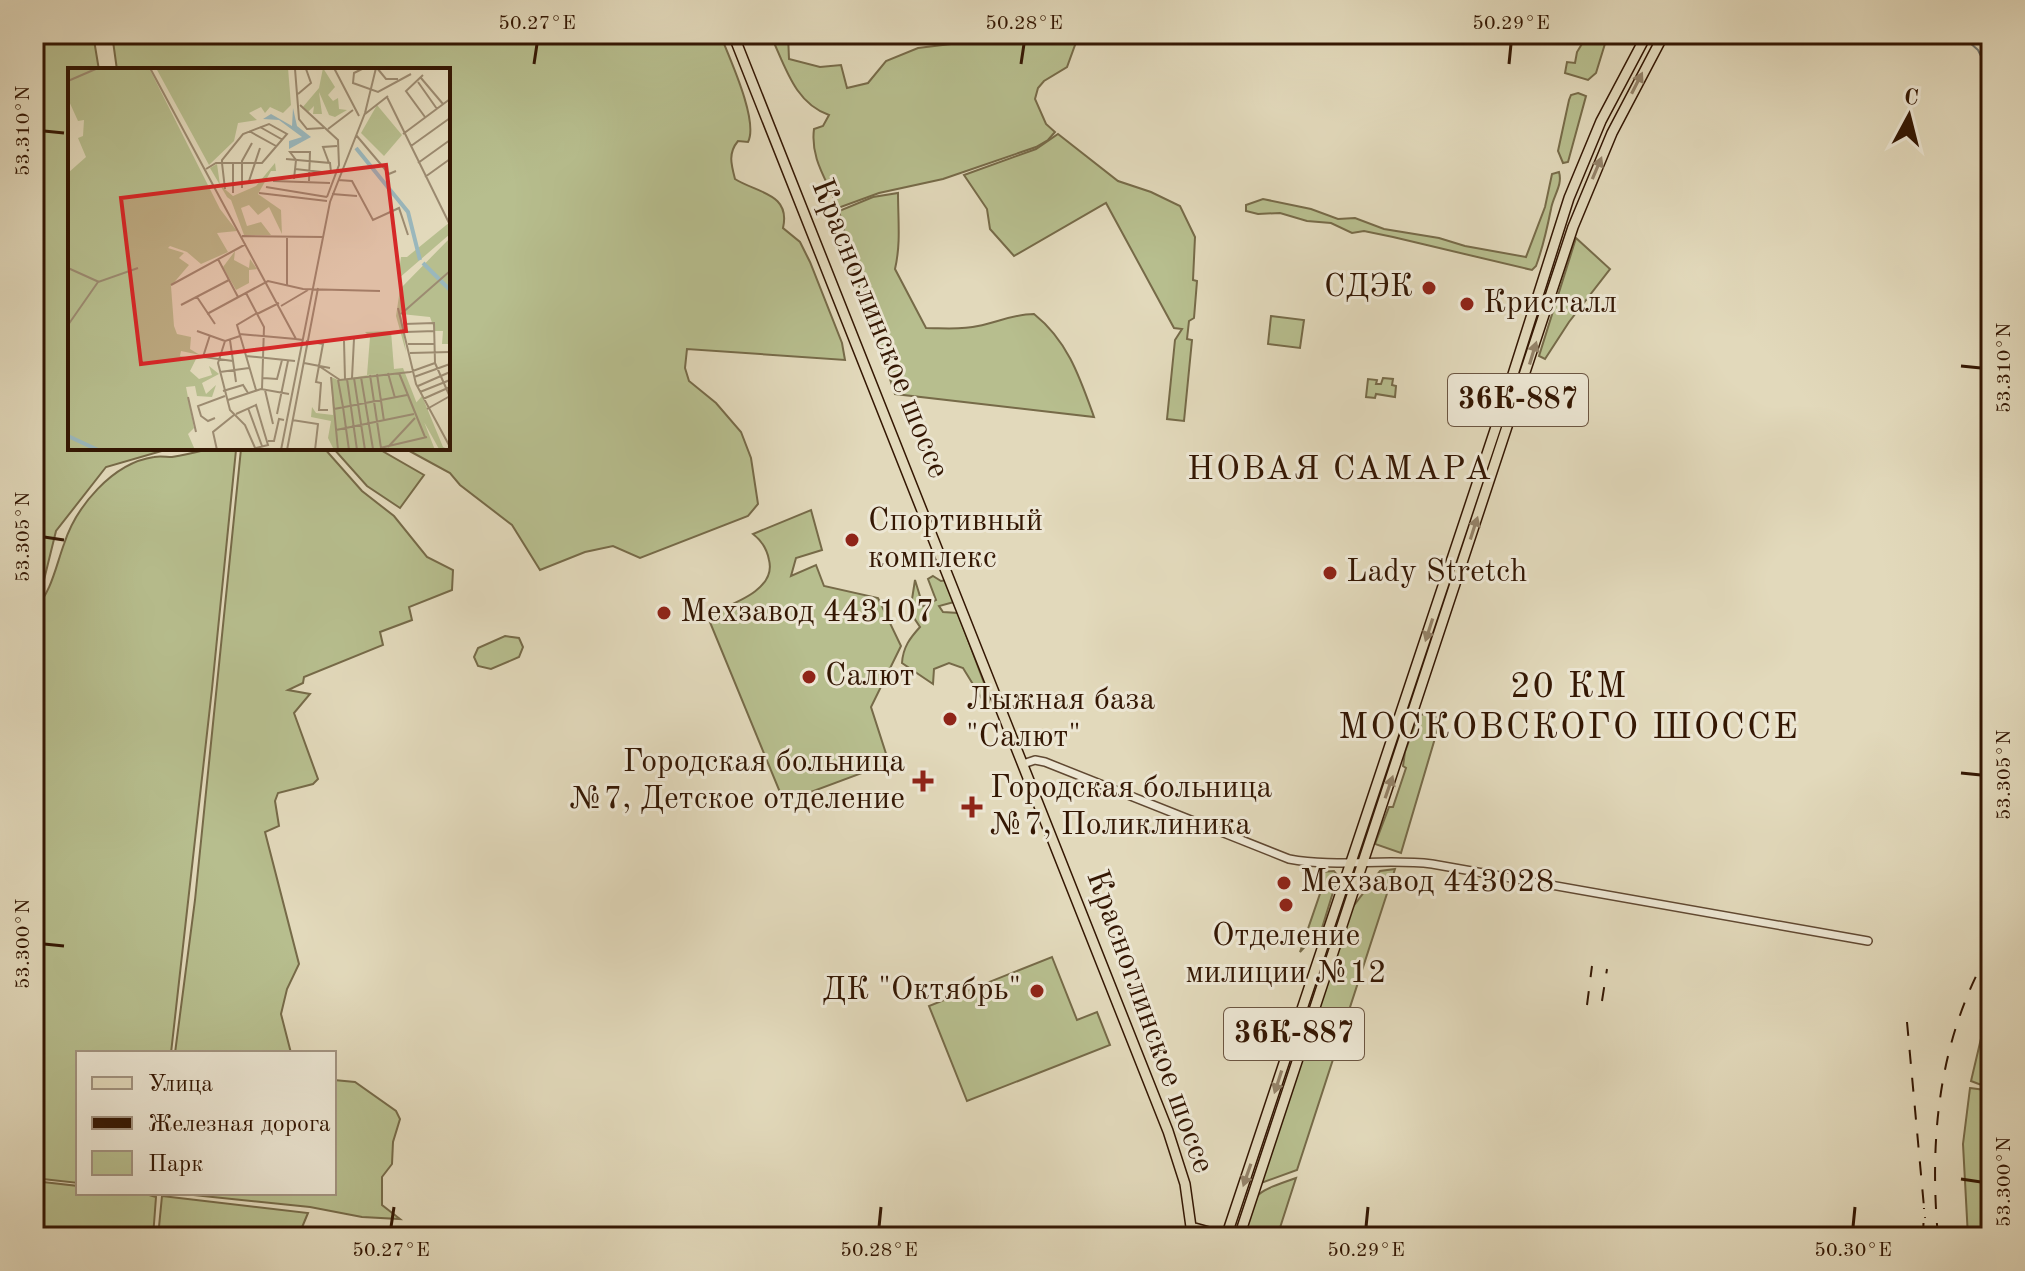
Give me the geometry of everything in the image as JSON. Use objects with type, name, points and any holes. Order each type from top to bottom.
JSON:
[{"type":"main road","name":"Красноглинское шоссе","points":[[733,34],[1177,1157],[1185,1184],[1191,1227],[1226,1237]]},
{"type":"main road","name":"36К-887","points":[[1226,1237],[1501,412],[1560,223],[1601,121],[1647,34]]},
{"type":"main road","name":"36К-887","points":[[1239,1237],[1573,227],[1612,133],[1664,34]]},
{"type":"main road","points":[[1569,198],[1582,203]]},
{"type":"main road","points":[[1560,223],[1573,227]]},
{"type":"street","points":[[1023,764],[1035,760],[1045,762],[1289,859],[1313,864],[1405,861],[1497,873],[1868,941]]},
{"type":"green space","points":[[34,34],[93,34],[99,68],[68,68],[68,450],[165,450],[106,467],[56,531],[44,580],[34,588]]},
{"type":"green space","points":[[112,34],[720,34],[742,89],[750,120],[748,142],[738,141],[732,154],[735,179],[770,196],[782,208],[783,228],[800,242],[810,262],[842,343],[845,360],[687,349],[685,368],[689,381],[716,403],[741,432],[751,458],[758,504],[748,516],[640,558],[613,546],[585,552],[540,570],[512,525],[460,485],[450,473],[408,450],[450,450],[450,68],[117,68]]},
{"type":"green space","points":[[770,34],[788,34],[789,59],[820,67],[841,65],[847,88],[868,83],[886,61],[918,48],[951,44],[983,34],[1009,44],[1031,34],[1079,34],[1067,67],[1038,88],[1035,99],[1046,124],[1055,132],[1048,140],[943,179],[879,193],[838,208],[817,160],[813,140],[814,129],[823,126],[829,115],[807,102],[799,92]]},
{"type":"green space","points":[[1588,34],[1608,34],[1596,73],[1588,80],[1565,73],[1567,62],[1575,63],[1577,52]]},
{"type":"green space","points":[[1578,93],[1586,96],[1568,162],[1563,163],[1558,151],[1569,100],[1571,95]]},
{"type":"green space","points":[[1058,134],[1118,181],[1180,206],[1195,237],[1193,280],[1197,281],[1194,318],[1189,321],[1187,339],[1192,340],[1184,421],[1167,419],[1175,340],[1182,329],[1174,328],[1106,203],[1014,256],[990,229],[987,209],[964,175],[1036,149]]},
{"type":"green space","points":[[1559,172],[1559,186],[1543,245],[1532,270],[1364,231],[1352,233],[1331,223],[1307,221],[1280,213],[1246,211],[1246,205],[1263,199],[1311,209],[1338,219],[1355,218],[1384,229],[1526,257],[1545,207],[1552,174]]},
{"type":"green space","points":[[898,193],[899,241],[895,269],[926,328],[972,327],[1034,314],[1064,348],[1078,374],[1094,417],[895,394],[858,283],[839,211],[873,197]]},
{"type":"green space","points":[[1576,238],[1610,269],[1545,359],[1539,356]]},
{"type":"green space","points":[[1271,316],[1304,320],[1300,348],[1268,344]]},
{"type":"green space","points":[[1383,378],[1393,379],[1395,397],[1376,394],[1375,398],[1366,397],[1368,379],[1381,384]]},
{"type":"green space","points":[[204,450],[236,450],[171,1051],[76,1051],[76,1183],[34,1178],[34,611],[49,587],[77,516],[98,489],[110,477],[139,461]]},
{"type":"green space","points":[[241,450],[326,450],[362,491],[394,516],[427,557],[453,570],[452,590],[409,607],[412,620],[380,632],[383,645],[304,677],[303,683],[288,690],[310,694],[294,713],[318,779],[313,784],[278,793],[275,801],[279,826],[265,832],[299,964],[287,989],[281,1014],[290,1051],[175,1051],[195,900]]},
{"type":"green space","points":[[335,450],[380,450],[424,475],[400,508],[367,486]]},
{"type":"green space","name":"Салют","points":[[811,510],[822,550],[796,558],[791,576],[816,565],[824,586],[878,598],[901,646],[871,707],[889,763],[784,802],[707,615],[749,595],[766,580],[770,571],[768,556],[753,534]]},
{"type":"green space","points":[[933,576],[941,581],[947,580],[954,602],[939,606],[943,612],[958,613],[990,699],[987,707],[963,668],[949,663],[934,669],[933,684],[902,663],[908,643],[920,627],[910,612],[915,580],[923,606],[936,600],[928,579]]},
{"type":"green space","points":[[505,636],[519,638],[523,647],[519,657],[491,669],[478,666],[474,657],[478,648]]},
{"type":"green space","points":[[1424,714],[1441,718],[1401,853],[1375,844],[1389,807],[1393,807],[1406,768],[1403,766],[1405,752],[1418,716]]},
{"type":"green space","points":[[1395,869],[1297,1170],[1258,1184],[1346,916],[1380,871]]},
{"type":"green space","points":[[1334,871],[1338,876],[1322,928],[1300,952],[1324,882],[1316,879],[1320,872]]},
{"type":"green space","points":[[1052,957],[1077,1020],[1097,1012],[1110,1045],[967,1101],[929,1006]]},
{"type":"green space","points":[[1991,1011],[1991,1092],[1987,1087],[1971,1081],[1983,1030]]},
{"type":"green space","points":[[336,1080],[355,1082],[396,1111],[400,1119],[393,1142],[392,1164],[382,1177],[382,1205],[400,1219],[362,1217],[310,1207],[193,1195],[336,1195]]},
{"type":"green space","points":[[1970,1088],[1985,1090],[1991,1097],[1991,1237],[1968,1237],[1963,1144]]},
{"type":"green space","points":[[1296,1178],[1277,1237],[1240,1237],[1257,1197]]},
{"type":"green space","points":[[34,1181],[76,1186],[76,1195],[156,1197],[153,1237],[34,1237]]},
{"type":"green space","points":[[162,1196],[308,1213],[298,1237],[158,1237]]},
{"type":"waterway","points":[[1960,34],[1978,50],[1991,76]]},
{"type":"railway","points":[[1938,1237],[1935,1162],[1942,1088],[1960,1016],[1991,948]]},
{"type":"railway","points":[[1587,1005],[1592,966]]},
{"type":"railway","points":[[1602,1001],[1607,969]]},
{"type":"railway","points":[[1907,1022],[1925,1218]]},
{"type":"railway","points":[[1923,1237],[1924,1208]]},
{"type":"place","name":"СДЭК","points":[[1429,288]]},
{"type":"place","name":"Кристалл","points":[[1467,304]]},
{"type":"place","name":"Спортивный комплекс","points":[[852,540]]},
{"type":"place","name":"Lady Stretch","points":[[1330,573]]},
{"type":"place","name":"Мехзавод 443107","points":[[664,613]]},
{"type":"place","name":"Салют","points":[[809,677]]},
{"type":"place","name":"Лыжная база \"Салют\"","points":[[950,719]]},
{"type":"place","name":"Городская больница №7, Детское отделение","points":[[923,781]]},
{"type":"place","name":"Городская больница №7, Поликлиника","points":[[972,807]]},
{"type":"place","name":"Мехзавод 443028","points":[[1284,883]]},
{"type":"place","name":"Отделение милиции №12","points":[[1286,905]]},
{"type":"place","name":"ДК \"Октябрь\"","points":[[1037,991]]},
{"type":"district","name":"НОВАЯ САМАРА","points":[[1340,470]]},
{"type":"district","name":"20 КМ МОСКОВСКОГО ШОССЕ","points":[[1569,708]]}]
